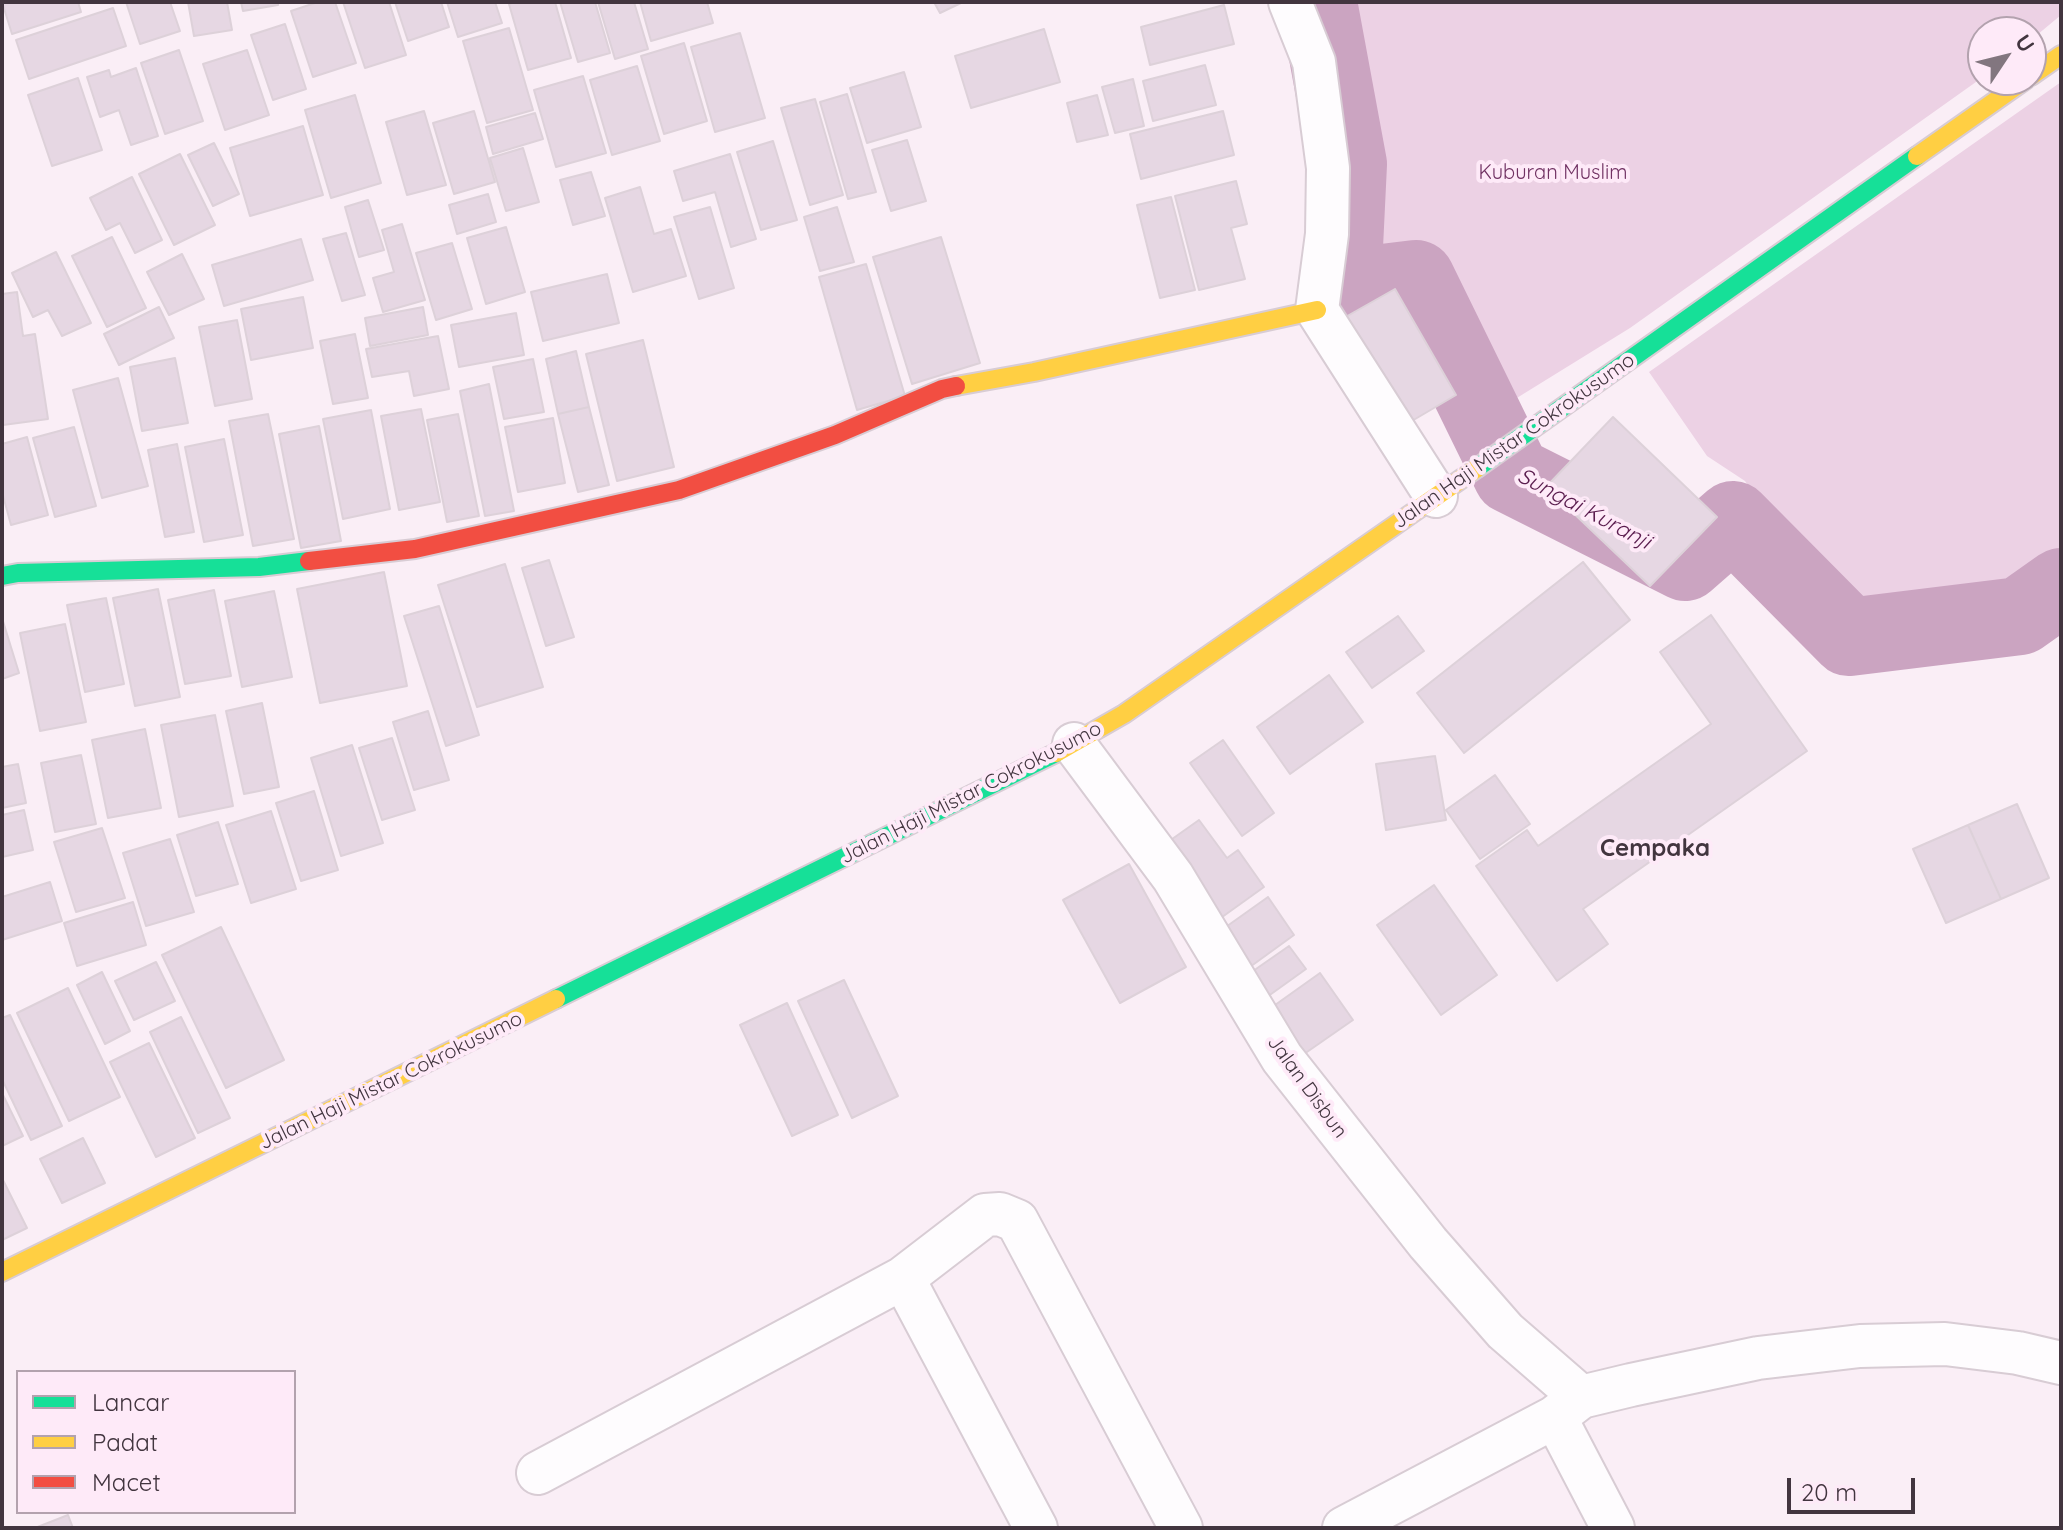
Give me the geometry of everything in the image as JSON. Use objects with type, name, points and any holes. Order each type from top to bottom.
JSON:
[{"type":"main road","name":"Jalan Haji Mistar Cokrokusumo","points":[[2,1272],[1074,744],[1124,714],[1282,606],[2002,96]]},
{"type":"main road","points":[[2,576],[18,573],[259,567],[415,549],[679,490],[835,435],[942,389],[1317,310]]},
{"type":"street","points":[[1290,2],[1314,62],[1328,168],[1327,234],[1317,310],[1436,496]]},
{"type":"street","name":"Jalan Disbun","points":[[1074,744],[1173,877],[1291,1071],[1428,1243],[1568,1407]]},
{"type":"street","points":[[538,1473],[903,1278],[985,1215],[1000,1214],[1017,1221],[1181,1528]]},
{"type":"street","points":[[903,1278],[1036,1528]]},
{"type":"street","points":[[1344,1528],[1568,1407],[1758,1358],[1860,1346],[1945,1344],[2018,1353],[2061,1363]]},
{"type":"street","points":[[1568,1407],[1613,1528]]},
{"type":"green space","name":"Kuburan Muslim","points":[[1318,2],[2061,2],[2061,15],[2047,27],[2047,16],[1967,16],[1967,88],[1630,328],[1499,409],[1406,264],[1342,288],[1348,213],[1348,134]]},
{"type":"green space","points":[[2061,82],[2061,564],[2000,594],[1946,610],[1885,615],[1850,611],[1813,592],[1778,580],[1748,558],[1763,507],[1745,481],[1707,456],[1649,372],[2041,96],[2047,96],[2047,92]]},
{"type":"building","points":[[2,2],[78,2],[81,12],[12,34]]},
{"type":"building","points":[[126,2],[170,2],[180,31],[140,44]]},
{"type":"building","points":[[188,2],[227,2],[232,30],[194,36]]},
{"type":"building","points":[[241,2],[278,2],[278,5],[243,11]]},
{"type":"building","points":[[318,2],[335,2],[356,63],[313,77],[291,11]]},
{"type":"building","points":[[343,2],[389,2],[406,55],[365,68]]},
{"type":"building","points":[[395,2],[441,2],[449,27],[408,41]]},
{"type":"building","points":[[447,2],[495,2],[502,23],[458,37]]},
{"type":"building","points":[[555,2],[571,58],[528,70],[509,4]]},
{"type":"building","points":[[560,2],[595,2],[610,53],[578,62]]},
{"type":"building","points":[[598,2],[634,2],[648,49],[615,59]]},
{"type":"building","points":[[640,2],[707,2],[713,23],[651,41]]},
{"type":"building","points":[[934,2],[963,2],[940,13]]},
{"type":"building","points":[[1224,5],[1234,44],[1150,65],[1141,27]]},
{"type":"building","points":[[113,8],[126,46],[29,79],[16,40]]},
{"type":"building","points":[[285,24],[306,89],[273,100],[251,35]]},
{"type":"building","points":[[509,28],[533,110],[487,123],[463,41]]},
{"type":"building","points":[[1044,29],[1060,82],[971,108],[955,56]]},
{"type":"building","points":[[740,33],[765,118],[715,132],[691,47]]},
{"type":"building","points":[[684,43],[707,121],[664,134],[641,56]]},
{"type":"building","points":[[179,50],[203,121],[165,134],[141,63]]},
{"type":"building","points":[[247,50],[269,115],[225,130],[203,64]]},
{"type":"building","points":[[1205,65],[1216,105],[1153,121],[1143,81]]},
{"type":"building","points":[[637,66],[660,141],[612,155],[590,80]]},
{"type":"building","points":[[136,68],[158,136],[131,145],[119,110],[100,117],[87,77],[109,70],[111,77]]},
{"type":"building","points":[[904,72],[921,127],[867,143],[850,88]]},
{"type":"building","points":[[583,76],[606,153],[556,167],[534,90]]},
{"type":"building","points":[[78,78],[102,150],[52,166],[28,95]]},
{"type":"building","points":[[1133,79],[1144,126],[1115,133],[1102,87]]},
{"type":"building","points":[[847,94],[876,192],[848,199],[820,102]]},
{"type":"building","points":[[355,95],[381,183],[331,198],[305,110]]},
{"type":"building","points":[[1097,95],[1108,135],[1077,142],[1067,103]]},
{"type":"building","points":[[815,99],[843,195],[810,205],[781,108]]},
{"type":"building","points":[[424,111],[446,185],[407,195],[386,122]]},
{"type":"building","points":[[474,111],[495,182],[454,194],[433,123]]},
{"type":"building","points":[[1223,111],[1234,155],[1141,179],[1130,134]]},
{"type":"building","points":[[535,113],[543,139],[493,154],[486,127]]},
{"type":"building","points":[[303,126],[323,195],[250,216],[230,148]]},
{"type":"building","points":[[907,140],[926,201],[891,211],[872,150]]},
{"type":"building","points":[[773,141],[797,220],[761,230],[737,152]]},
{"type":"building","points":[[214,143],[239,194],[213,206],[188,155]]},
{"type":"building","points":[[523,148],[539,202],[506,211],[490,158]]},
{"type":"building","points":[[180,154],[215,225],[174,245],[139,174]]},
{"type":"building","points":[[730,154],[756,239],[731,247],[715,192],[683,201],[674,171]]},
{"type":"building","points":[[591,172],[605,216],[573,225],[560,180]]},
{"type":"building","points":[[132,177],[162,240],[135,253],[120,223],[106,230],[90,198]]},
{"type":"building","points":[[1236,181],[1247,224],[1231,228],[1245,279],[1199,290],[1175,196]]},
{"type":"building","points":[[640,187],[654,234],[671,229],[686,276],[633,292],[605,198]]},
{"type":"building","points":[[488,194],[496,222],[457,234],[449,205]]},
{"type":"building","points":[[1171,197],[1195,290],[1160,298],[1137,205]]},
{"type":"building","points":[[368,200],[384,250],[359,257],[345,207]]},
{"type":"building","points":[[710,207],[734,288],[699,299],[674,217]]},
{"type":"building","points":[[837,207],[854,262],[820,271],[804,217]]},
{"type":"building","points":[[402,224],[425,300],[383,312],[373,278],[394,272],[382,230]]},
{"type":"building","points":[[506,227],[525,292],[486,304],[467,238]]},
{"type":"building","points":[[346,233],[365,295],[342,301],[323,239]]},
{"type":"building","points":[[112,237],[146,308],[107,327],[72,256]]},
{"type":"building","points":[[941,237],[980,363],[912,384],[873,257]]},
{"type":"building","points":[[301,239],[313,280],[224,306],[212,265]]},
{"type":"building","points":[[452,243],[472,309],[436,320],[416,253]]},
{"type":"building","points":[[56,252],[91,323],[62,336],[48,310],[33,317],[12,273]]},
{"type":"building","points":[[182,254],[204,299],[169,315],[147,272]]},
{"type":"building","points":[[866,264],[905,396],[857,410],[819,277]]},
{"type":"building","points":[[607,274],[619,323],[543,341],[531,292]]},
{"type":"building","points":[[1395,289],[1456,395],[1405,425],[1342,319]]},
{"type":"building","points":[[17,292],[23,336],[35,334],[48,419],[3,425],[2,294]]},
{"type":"building","points":[[303,297],[313,348],[251,360],[241,309]]},
{"type":"building","points":[[159,307],[174,338],[119,365],[104,334]]},
{"type":"building","points":[[423,307],[428,335],[370,346],[365,318]]},
{"type":"building","points":[[516,313],[524,355],[459,367],[451,325]]},
{"type":"building","points":[[237,320],[252,399],[215,406],[199,327]]},
{"type":"building","points":[[355,334],[368,398],[333,404],[320,341]]},
{"type":"building","points":[[438,336],[449,389],[414,396],[409,371],[372,377],[366,349]]},
{"type":"building","points":[[643,340],[674,467],[617,481],[586,354]]},
{"type":"building","points":[[576,351],[589,407],[558,414],[546,359]]},
{"type":"building","points":[[175,358],[188,423],[142,431],[130,367]]},
{"type":"building","points":[[533,359],[544,412],[504,419],[493,367]]},
{"type":"building","points":[[118,378],[148,486],[102,498],[73,390]]},
{"type":"building","points":[[489,384],[514,511],[485,516],[460,391]]},
{"type":"building","points":[[589,407],[609,485],[578,492],[558,414]]},
{"type":"building","points":[[421,409],[440,502],[399,510],[381,416]]},
{"type":"building","points":[[371,410],[390,509],[343,519],[323,419]]},
{"type":"building","points":[[268,414],[294,539],[253,546],[229,421]]},
{"type":"building","points":[[458,414],[479,516],[447,522],[427,420]]},
{"type":"building","points":[[1613,417],[1717,517],[1650,586],[1546,487]]},
{"type":"building","points":[[553,418],[565,483],[518,492],[505,427]]},
{"type":"building","points":[[319,426],[341,541],[301,548],[279,434]]},
{"type":"building","points":[[74,427],[96,506],[55,517],[33,438]]},
{"type":"building","points":[[27,437],[48,515],[11,525],[2,492],[2,444]]},
{"type":"building","points":[[224,439],[243,535],[204,542],[185,447]]},
{"type":"building","points":[[177,444],[194,532],[165,537],[148,450]]},
{"type":"building","points":[[549,560],[574,637],[546,646],[522,568]]},
{"type":"building","points":[[1583,562],[1630,620],[1464,753],[1417,693]]},
{"type":"building","points":[[505,564],[543,687],[477,707],[438,585]]},
{"type":"building","points":[[384,572],[407,686],[320,703],[297,589]]},
{"type":"building","points":[[158,589],[180,697],[135,706],[113,598]]},
{"type":"building","points":[[214,590],[231,676],[185,684],[168,600]]},
{"type":"building","points":[[274,591],[292,677],[242,687],[225,601]]},
{"type":"building","points":[[106,598],[124,684],[85,692],[67,605]]},
{"type":"building","points":[[439,606],[479,735],[446,746],[404,616]]},
{"type":"building","points":[[1711,615],[1807,751],[1583,909],[1608,944],[1557,981],[1476,866],[1527,830],[1538,846],[1711,724],[1660,652]]},
{"type":"building","points":[[1398,616],[1424,651],[1372,688],[1346,652]]},
{"type":"building","points":[[2,618],[19,673],[2,679]]},
{"type":"building","points":[[65,624],[86,722],[40,731],[20,633]]},
{"type":"building","points":[[1329,675],[1363,722],[1290,774],[1257,727]]},
{"type":"building","points":[[262,703],[279,787],[244,794],[226,711]]},
{"type":"building","points":[[428,711],[449,780],[414,790],[393,722]]},
{"type":"building","points":[[215,715],[233,806],[179,817],[161,725]]},
{"type":"building","points":[[145,729],[161,808],[108,818],[92,740]]},
{"type":"building","points":[[392,738],[415,810],[382,820],[359,748]]},
{"type":"building","points":[[1223,740],[1274,813],[1242,836],[1190,763]]},
{"type":"building","points":[[352,745],[383,843],[341,856],[311,758]]},
{"type":"building","points":[[81,755],[96,824],[55,832],[41,763]]},
{"type":"building","points":[[1435,756],[1446,820],[1386,830],[1376,764]]},
{"type":"building","points":[[18,764],[26,803],[2,808],[2,767]]},
{"type":"building","points":[[1495,775],[1530,824],[1480,859],[1446,810]]},
{"type":"building","points":[[314,791],[338,870],[301,881],[276,803]]},
{"type":"building","points":[[2017,804],[2049,878],[2001,899],[1968,825]]},
{"type":"building","points":[[24,810],[33,850],[2,857],[2,815]]},
{"type":"building","points":[[271,811],[296,889],[251,903],[226,825]]},
{"type":"building","points":[[1199,820],[1227,858],[1238,850],[1264,887],[1211,925],[1158,849]]},
{"type":"building","points":[[218,822],[238,884],[196,896],[177,835]]},
{"type":"building","points":[[1968,825],[2001,899],[1946,923],[1913,849]]},
{"type":"building","points":[[102,828],[125,898],[76,912],[54,842]]},
{"type":"building","points":[[170,839],[194,912],[146,926],[123,853]]},
{"type":"building","points":[[1129,864],[1186,967],[1120,1003],[1063,900]]},
{"type":"building","points":[[50,882],[62,921],[2,940],[2,897]]},
{"type":"building","points":[[1434,885],[1497,975],[1441,1015],[1377,925]]},
{"type":"building","points":[[1268,897],[1294,935],[1243,972],[1216,934]]},
{"type":"building","points":[[133,902],[146,945],[77,966],[64,923]]},
{"type":"building","points":[[221,927],[284,1060],[226,1088],[162,955]]},
{"type":"building","points":[[1289,946],[1306,969],[1260,1002],[1243,978]]},
{"type":"building","points":[[156,962],[175,1001],[134,1020],[115,981]]},
{"type":"building","points":[[102,972],[130,1031],[105,1044],[77,985]]},
{"type":"building","points":[[1320,973],[1353,1020],[1294,1061],[1261,1015]]},
{"type":"building","points":[[844,980],[898,1096],[852,1118],[798,1001]]},
{"type":"building","points":[[68,988],[120,1097],[69,1121],[17,1013]]},
{"type":"building","points":[[787,1003],[838,1115],[792,1136],[740,1025]]},
{"type":"building","points":[[10,1015],[62,1126],[31,1140],[2,1079],[2,1018]]},
{"type":"building","points":[[181,1017],[230,1118],[198,1133],[150,1032]]},
{"type":"building","points":[[149,1043],[195,1138],[156,1157],[110,1062]]},
{"type":"building","points":[[2,1093],[23,1136],[2,1146]]},
{"type":"building","points":[[83,1138],[105,1183],[62,1203],[40,1159]]},
{"type":"building","points":[[2,1181],[27,1228],[2,1240]]},
{"type":"building","points":[[68,1515],[73,1528],[35,1528]]},
{"type":"waterway","name":"Sungai Kuranji","points":[[1318,2],[1348,164],[1342,288],[1416,279],[1512,475],[1685,562],[1733,520],[1849,637],[2020,616],[2061,587]]},
{"type":"traffic: fast","points":[[1477,468],[1917,156]]},
{"type":"traffic: fast","points":[[2,576],[18,573],[259,567],[309,561]]},
{"type":"traffic: fast","points":[[556,999],[1056,753]]},
{"type":"traffic: slow","points":[[2047,65],[2061,55]]},
{"type":"traffic: slow","points":[[1917,156],[2002,96]]},
{"type":"traffic: slow","points":[[956,386],[1317,310]]},
{"type":"traffic: slow","points":[[1056,753],[1124,714],[1477,468]]},
{"type":"traffic: slow","points":[[2,1272],[556,999]]},
{"type":"traffic: jam","points":[[309,561],[415,549],[679,490],[835,435],[942,389],[956,386]]},
{"type":"district","name":"Cempaka","points":[[1655,849]]}]
